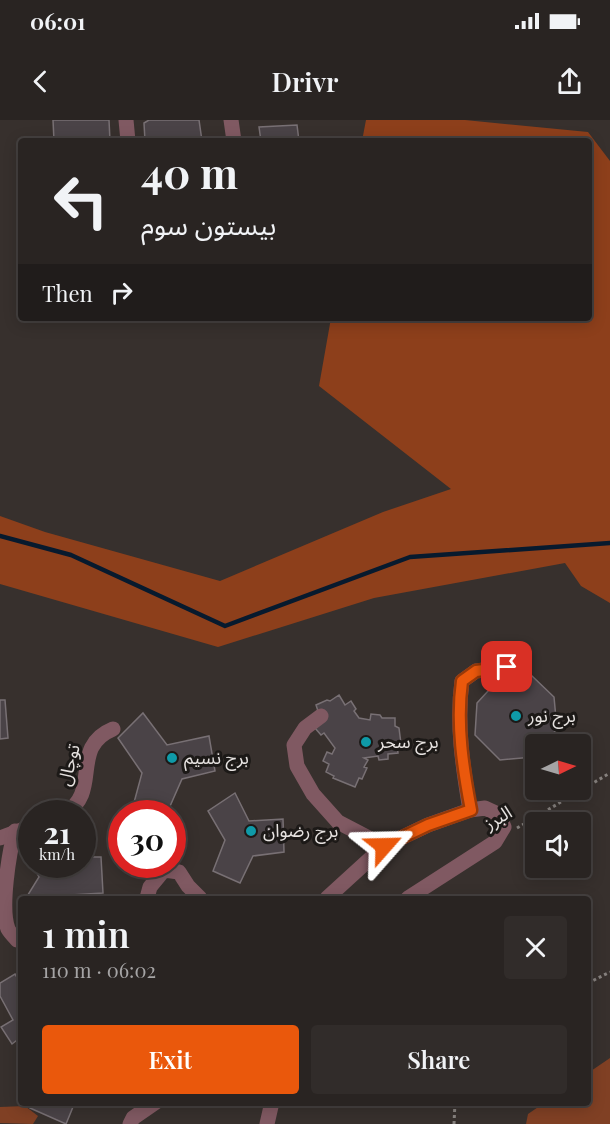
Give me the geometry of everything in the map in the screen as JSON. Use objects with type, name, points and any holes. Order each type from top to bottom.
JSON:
[{"type":"street","points":[[126,120],[128,138]]},
{"type":"street","points":[[234,138],[235,120]]},
{"type":"street","points":[[471,810],[465,780],[459,720],[462,681],[476,671],[507,667]]},
{"type":"street","points":[[321,716],[305,728],[294,745],[297,766],[314,795],[338,822],[384,846]]},
{"type":"street","name":"توچال","points":[[81,800],[92,745],[101,734],[113,729]]},
{"type":"street","points":[[329,896],[384,846],[428,825],[471,810],[485,808],[498,814],[504,827],[495,842]]},
{"type":"street","points":[[0,838],[18,830]]},
{"type":"street","points":[[15,831],[6,863],[3,899],[6,927],[18,940]]},
{"type":"street","name":"البرز","points":[[411,896],[495,842]]},
{"type":"street","points":[[148,896],[150,887],[164,870],[179,872],[198,896]]},
{"type":"street","points":[[129,1124],[150,1106]]},
{"type":"street","points":[[267,1124],[271,1106]]},
{"type":"path","name":"البرز","points":[[495,842],[610,773]]},
{"type":"path","points":[[591,982],[610,972]]},
{"type":"path","points":[[454,1124],[455,1106]]},
{"type":"shaded area","points":[[366,120],[465,120],[588,132],[610,161],[610,603],[581,586],[565,563],[374,598],[218,647],[0,584],[0,516],[45,532],[220,581],[383,512],[451,489],[319,386],[330,321],[592,321],[592,138],[363,138]]},
{"type":"shaded area","points":[[610,1058],[610,1124],[526,1124],[528,1114],[540,1106],[591,1106],[591,1071]]},
{"type":"shaded area","points":[[25,1106],[38,1116],[33,1124],[0,1123],[0,1107]]},
{"type":"building","points":[[53,120],[109,120],[110,138],[54,138]]},
{"type":"building","points":[[149,120],[199,120],[202,138],[145,138],[144,123]]},
{"type":"building","points":[[297,125],[299,138],[261,138],[259,127]]},
{"type":"building","name":"برج نور","points":[[531,675],[554,697],[557,729],[553,734],[525,734],[525,758],[500,760],[475,735],[477,703],[500,678]]},
{"type":"building","name":"برج سحر","points":[[339,695],[345,705],[351,701],[359,718],[370,720],[371,714],[380,715],[382,718],[395,718],[395,726],[399,728],[401,744],[397,744],[398,753],[388,754],[388,759],[379,760],[378,756],[364,758],[368,760],[364,767],[367,768],[355,787],[333,778],[334,776],[326,772],[329,764],[323,761],[327,752],[332,754],[335,748],[324,733],[321,735],[315,728],[318,711],[316,705],[330,701]]},
{"type":"building","points":[[0,700],[5,700],[8,738],[0,739]]},
{"type":"building","name":"برج نسیم","points":[[143,713],[167,745],[209,736],[215,771],[182,779],[173,800],[135,800],[142,773],[118,738]]},
{"type":"building","name":"برج رضوان","points":[[235,793],[249,821],[283,819],[284,852],[253,856],[240,883],[213,871],[225,840],[208,811]]},
{"type":"building","points":[[96,857],[101,857],[103,893],[27,896],[38,878],[96,878]]},
{"type":"building","points":[[15,974],[18,979],[18,1039],[12,1044],[1,1027],[13,1020],[0,996],[0,983]]},
{"type":"building","points":[[31,1106],[73,1106],[66,1124],[30,1108]]},
{"type":"waterway","points":[[0,536],[71,555],[225,626],[410,557],[610,543]]},
{"type":"place","name":"برج نور","points":[[516,716]]},
{"type":"place","name":"برج سحر","points":[[366,742]]},
{"type":"place","name":"برج نسیم","points":[[172,758]]},
{"type":"place","name":"برج رضوان","points":[[251,831]]},
{"type":"route","points":[[384,846],[428,825],[471,810],[465,780],[459,720],[462,681],[476,671],[507,667]]}]
